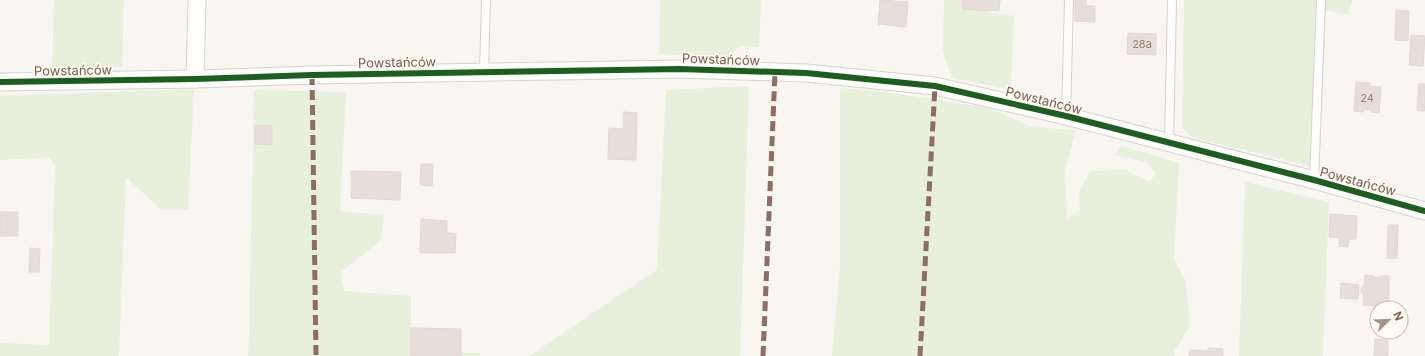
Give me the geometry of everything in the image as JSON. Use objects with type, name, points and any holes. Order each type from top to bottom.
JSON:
[{"type":"street","points":[[194,79],[197,0]]},
{"type":"street","name":"Powstańców","points":[[0,82],[678,69],[806,73],[935,86],[1066,116],[1169,144],[1314,180],[1425,211]]},
{"type":"lane","points":[[484,72],[486,0]]},
{"type":"lane","points":[[1066,116],[1069,0]]},
{"type":"lane","points":[[1169,144],[1172,0]]},
{"type":"lane","points":[[1314,180],[1321,0]]},
{"type":"green space","points":[[54,0],[124,0],[122,67],[52,68]]},
{"type":"green space","points":[[660,0],[761,0],[759,47],[740,46],[728,57],[659,54]]},
{"type":"green space","points":[[944,0],[971,0],[971,10],[1014,16],[1011,89],[952,78],[943,52]]},
{"type":"green space","points":[[1184,0],[1352,0],[1348,15],[1326,10],[1320,155],[1314,167],[1194,138],[1182,128]]},
{"type":"green space","points":[[749,86],[740,356],[529,356],[657,270],[666,90]]},
{"type":"green space","points":[[840,88],[892,93],[988,108],[1030,126],[1076,131],[1065,170],[1067,218],[1080,210],[1079,193],[1090,171],[1126,170],[1150,182],[1156,172],[1146,162],[1114,155],[1121,146],[1179,163],[1174,258],[1186,282],[1190,325],[1175,350],[1174,356],[832,356],[840,266]]},
{"type":"green space","points":[[194,89],[188,209],[162,210],[126,177],[119,356],[0,356],[0,343],[49,345],[55,166],[50,157],[0,160],[0,96]]},
{"type":"green space","points":[[254,90],[346,92],[340,211],[384,215],[381,240],[341,272],[344,291],[411,296],[411,352],[480,353],[480,356],[248,356]]},
{"type":"green space","points":[[1245,182],[1329,202],[1323,356],[1239,356]]},
{"type":"building","points":[[880,0],[908,2],[906,27],[878,24]]},
{"type":"building","points":[[963,0],[1000,0],[999,11],[962,9]]},
{"type":"building","points":[[1075,0],[1086,0],[1086,6],[1095,6],[1095,22],[1075,21]]},
{"type":"building","points":[[1396,10],[1409,11],[1408,41],[1395,40]]},
{"type":"building","points":[[1128,33],[1156,34],[1156,55],[1127,54]]},
{"type":"building","points":[[1411,35],[1425,36],[1423,66],[1409,65]]},
{"type":"building","points":[[1356,82],[1370,83],[1370,86],[1381,87],[1379,113],[1364,109],[1363,112],[1354,111]]},
{"type":"building","points":[[1419,84],[1425,84],[1425,111],[1417,110]]},
{"type":"building","points":[[623,112],[637,113],[636,160],[608,159],[609,128],[623,129]]},
{"type":"building","points":[[255,125],[272,126],[272,145],[255,144]]},
{"type":"building","points":[[421,164],[433,164],[432,186],[420,185]]},
{"type":"building","points":[[351,171],[401,172],[400,200],[351,198]]},
{"type":"building","points":[[0,212],[18,212],[18,236],[0,236]]},
{"type":"building","points":[[1330,214],[1357,216],[1356,239],[1349,239],[1348,247],[1339,246],[1339,238],[1329,237]]},
{"type":"building","points":[[421,219],[447,221],[447,233],[456,234],[455,253],[420,253]]},
{"type":"building","points":[[1388,225],[1398,225],[1397,258],[1387,258]]},
{"type":"building","points":[[30,248],[40,249],[39,272],[29,272]]},
{"type":"building","points":[[1365,275],[1374,277],[1389,276],[1389,300],[1369,300],[1369,305],[1363,305],[1364,295],[1361,292],[1361,288],[1364,285]]},
{"type":"building","points":[[1341,283],[1359,285],[1358,299],[1340,298]]},
{"type":"building","points":[[411,328],[461,329],[461,356],[411,356]]},
{"type":"building","points":[[1375,340],[1388,340],[1388,356],[1374,356]]},
{"type":"building","points":[[1208,348],[1223,349],[1223,356],[1189,356],[1190,350],[1208,351]]},
{"type":"marked path","points":[[763,356],[775,72]]},
{"type":"marked path","points":[[312,75],[316,356]]},
{"type":"marked path","points":[[920,356],[935,86]]},
{"type":"cycle path","points":[[0,82],[679,69],[806,73],[935,86],[1066,116],[1314,180],[1425,211]]}]
